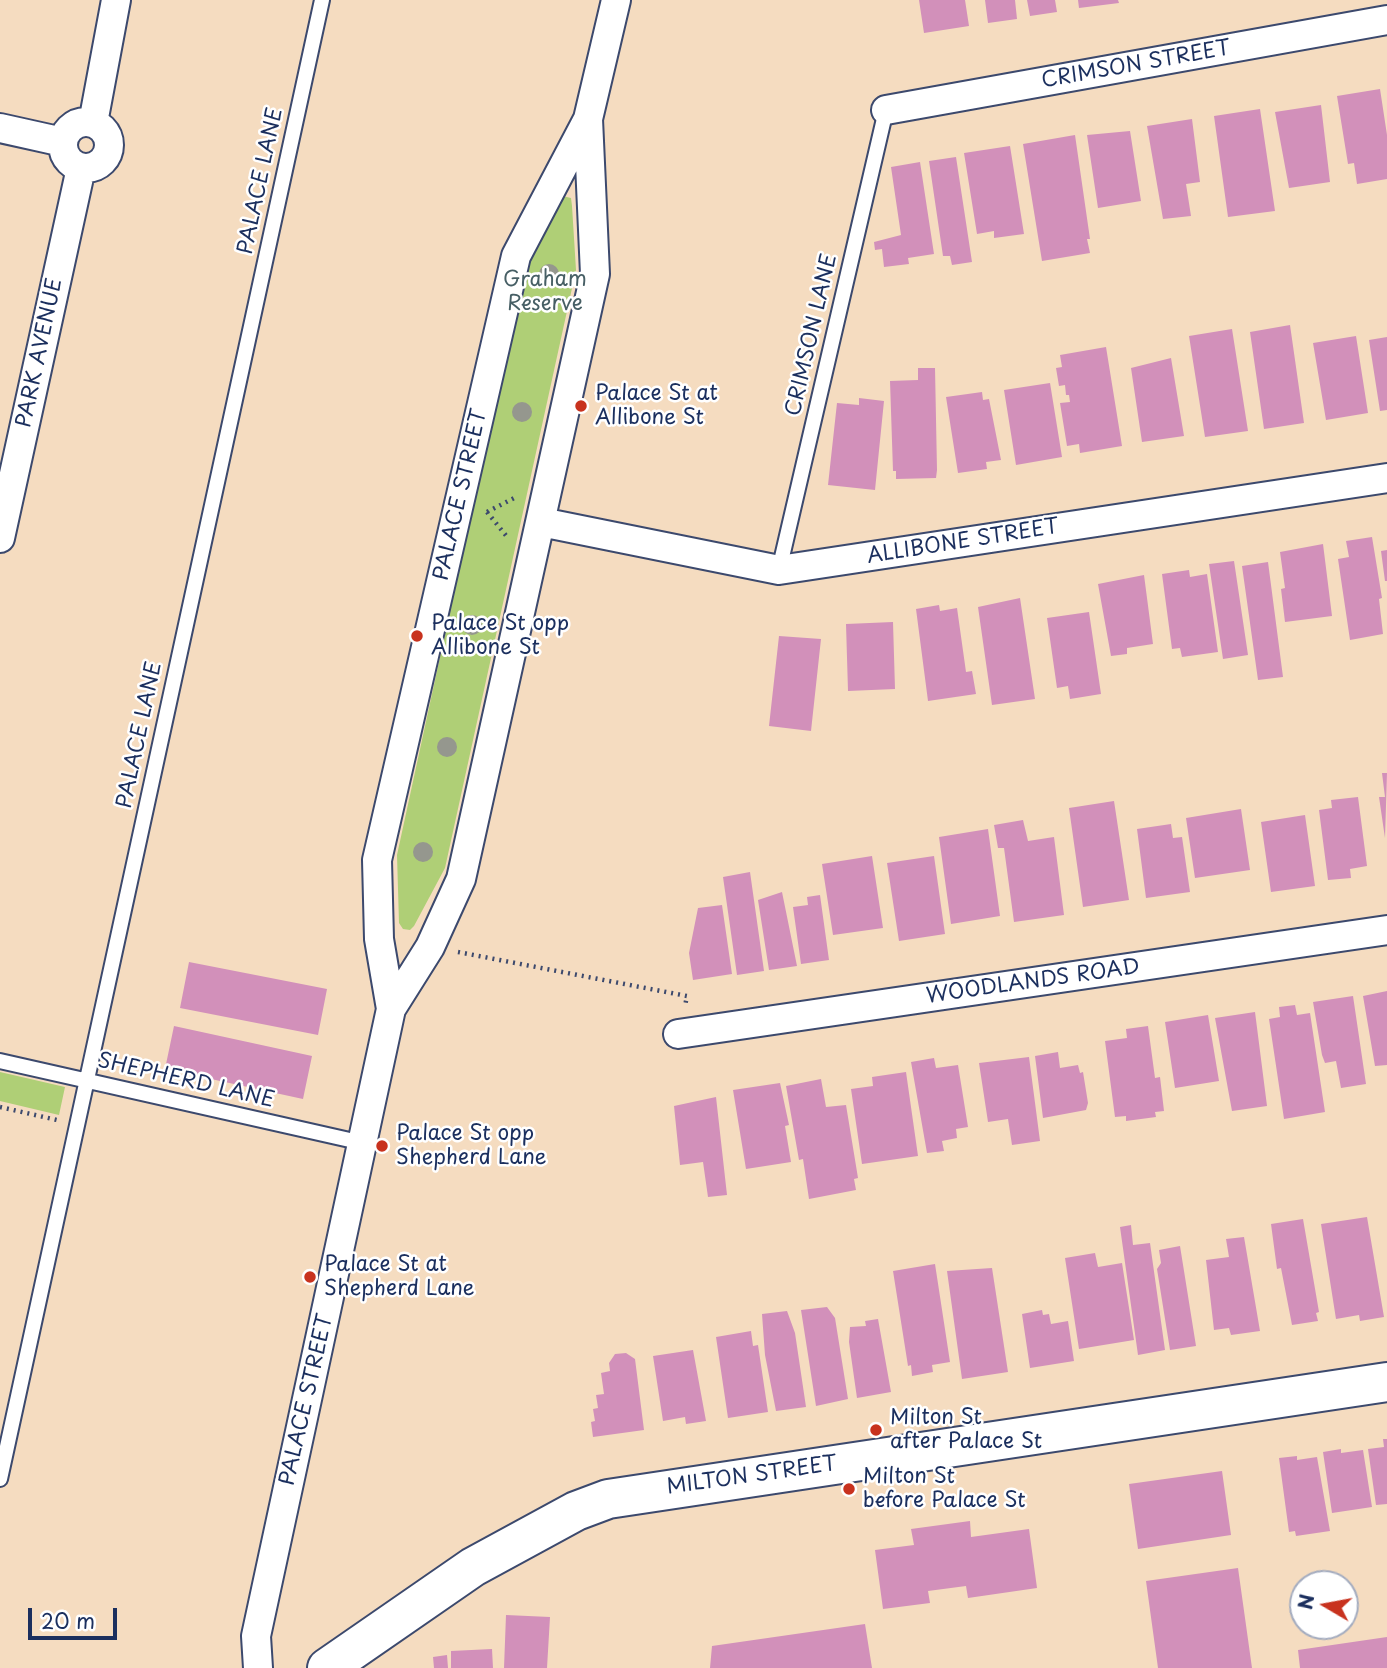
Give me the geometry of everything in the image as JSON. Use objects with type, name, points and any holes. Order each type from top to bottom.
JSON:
[{"type":"main road","name":"MILTON STREET","points":[[327,1668],[473,1567],[576,1511],[608,1499],[1387,1382]]},
{"type":"street","points":[[93,123],[116,0]]},
{"type":"street","name":"PALACE STREET","points":[[391,1009],[379,939],[377,860],[516,256],[587,119],[616,0]]},
{"type":"street","name":"CRIMSON STREET","points":[[886,110],[1387,20]]},
{"type":"street","name":"PALACE STREET","points":[[258,1668],[256,1636],[391,1009],[430,947],[461,879],[595,274],[587,119]]},
{"type":"street","points":[[93,123],[108,137],[108,152],[96,166],[81,167],[67,158],[63,142],[66,135],[78,124],[93,123]]},
{"type":"street","points":[[0,128],[63,142]]},
{"type":"street","name":"PARK AVENUE","points":[[0,538],[81,167]]},
{"type":"street","name":"ALLIBONE STREET","points":[[541,522],[779,570],[1387,478]]},
{"type":"street","name":"WOODLANDS ROAD","points":[[678,1034],[1387,930]]},
{"type":"lane","name":"PALACE LANE","points":[[0,1479],[322,0]]},
{"type":"lane","name":"CRIMSON LANE","points":[[779,570],[886,110]]},
{"type":"lane","name":"SHEPHERD LANE","points":[[0,1061],[363,1143]]},
{"type":"path","points":[[430,947],[687,996]]},
{"type":"path","points":[[0,1107],[76,1124]]},
{"type":"green space","name":"Graham Reserve","points":[[562,196],[571,198],[576,270],[445,868],[414,926],[410,930],[403,929],[399,923],[397,855],[525,266]]},
{"type":"green space","points":[[0,1072],[65,1087],[59,1115],[0,1101]]},
{"type":"building","points":[[919,0],[965,0],[969,26],[924,33]]},
{"type":"building","points":[[985,0],[1015,0],[1017,19],[988,23]]},
{"type":"building","points":[[1027,0],[1055,0],[1057,12],[1030,16]]},
{"type":"building","points":[[1078,0],[1118,0],[1119,3],[1079,8]]},
{"type":"building","points":[[1380,89],[1387,135],[1387,179],[1357,184],[1354,163],[1348,164],[1337,96]]},
{"type":"building","points":[[1321,105],[1330,182],[1289,188],[1275,112]]},
{"type":"building","points":[[1260,109],[1275,211],[1228,217],[1214,116]]},
{"type":"building","points":[[1192,119],[1200,182],[1186,184],[1191,216],[1163,219],[1147,126]]},
{"type":"building","points":[[1130,131],[1141,201],[1098,208],[1087,135]]},
{"type":"building","points":[[1075,135],[1090,253],[1042,261],[1023,144]]},
{"type":"building","points":[[1010,146],[1024,234],[994,238],[994,231],[977,234],[964,153]]},
{"type":"building","points":[[956,157],[972,262],[952,265],[950,256],[943,256],[929,161]]},
{"type":"building","points":[[920,162],[934,254],[908,258],[909,264],[884,267],[882,249],[875,250],[874,242],[901,235],[891,167]]},
{"type":"building","points":[[1290,325],[1304,423],[1264,429],[1250,332]]},
{"type":"building","points":[[1232,329],[1248,431],[1205,437],[1189,336]]},
{"type":"building","points":[[1356,336],[1368,413],[1326,420],[1313,343]]},
{"type":"building","points":[[1387,337],[1387,410],[1380,411],[1369,340]]},
{"type":"building","points":[[1106,347],[1122,446],[1080,453],[1079,444],[1067,446],[1060,403],[1070,402],[1065,385],[1059,386],[1056,368],[1062,367],[1060,355]]},
{"type":"building","points":[[1171,358],[1184,436],[1142,442],[1131,368]]},
{"type":"building","points":[[918,368],[935,368],[936,478],[896,479],[896,471],[893,471],[890,381],[918,380]]},
{"type":"building","points":[[1050,383],[1062,457],[1016,465],[1004,390]]},
{"type":"building","points":[[982,392],[983,400],[989,399],[1001,460],[986,462],[987,469],[958,473],[946,397]]},
{"type":"building","points":[[859,398],[884,401],[875,490],[828,485],[837,403],[859,405]]},
{"type":"building","points":[[1372,537],[1382,598],[1379,599],[1383,634],[1350,640],[1338,559],[1349,557],[1346,541]]},
{"type":"building","points":[[1323,544],[1332,616],[1285,622],[1281,589],[1285,588],[1280,552]]},
{"type":"building","points":[[1387,550],[1387,581],[1385,581],[1381,551]]},
{"type":"building","points":[[1234,561],[1248,655],[1223,659],[1209,564]]},
{"type":"building","points":[[1268,562],[1283,677],[1258,680],[1242,566]]},
{"type":"building","points":[[1189,570],[1190,577],[1207,574],[1218,652],[1182,657],[1180,648],[1172,649],[1162,574]]},
{"type":"building","points":[[1144,575],[1153,644],[1127,648],[1127,654],[1111,656],[1098,584]]},
{"type":"building","points":[[1020,598],[1035,699],[992,705],[978,607]]},
{"type":"building","points":[[939,605],[940,611],[957,608],[966,672],[972,671],[976,694],[928,701],[916,609]]},
{"type":"building","points":[[1089,612],[1101,694],[1070,699],[1068,686],[1057,688],[1047,618]]},
{"type":"building","points":[[893,622],[895,689],[848,691],[846,624]]},
{"type":"building","points":[[779,636],[821,639],[811,731],[769,726]]},
{"type":"building","points":[[1382,773],[1387,773],[1385,838],[1379,797],[1385,797]]},
{"type":"building","points":[[1358,797],[1367,866],[1350,869],[1351,878],[1328,880],[1319,810],[1332,808],[1331,800]]},
{"type":"building","points":[[1114,801],[1129,900],[1083,907],[1069,808]]},
{"type":"building","points":[[1241,809],[1250,870],[1195,878],[1186,818]]},
{"type":"building","points":[[1305,815],[1315,886],[1271,892],[1261,822]]},
{"type":"building","points":[[1023,820],[1028,841],[1054,837],[1064,915],[1014,922],[1004,848],[998,848],[994,825]]},
{"type":"building","points":[[1171,824],[1173,838],[1182,837],[1190,892],[1146,898],[1137,829]]},
{"type":"building","points":[[988,829],[1000,916],[951,924],[939,837]]},
{"type":"building","points":[[872,856],[883,928],[833,935],[822,864]]},
{"type":"building","points":[[934,856],[945,934],[899,941],[887,863]]},
{"type":"building","points":[[750,872],[764,971],[737,975],[723,877]]},
{"type":"building","points":[[782,892],[797,966],[769,970],[758,900]]},
{"type":"building","points":[[820,895],[829,960],[801,964],[793,907],[808,905],[807,897]]},
{"type":"building","points":[[722,905],[732,974],[693,980],[689,953],[698,908]]},
{"type":"building","points":[[189,962],[327,989],[318,1035],[180,1008]]},
{"type":"building","points":[[1387,991],[1387,1065],[1375,1066],[1363,996]]},
{"type":"building","points":[[1353,996],[1366,1084],[1341,1088],[1336,1061],[1325,1063],[1322,1055],[1313,1002]]},
{"type":"building","points":[[1295,1005],[1297,1015],[1310,1013],[1325,1112],[1284,1119],[1269,1019],[1280,1017],[1279,1007]]},
{"type":"building","points":[[1255,1012],[1267,1106],[1232,1111],[1215,1018]]},
{"type":"building","points":[[1208,1015],[1219,1081],[1175,1088],[1165,1022]]},
{"type":"building","points":[[174,1026],[312,1056],[303,1099],[165,1069]]},
{"type":"building","points":[[1148,1026],[1155,1078],[1160,1077],[1164,1111],[1155,1112],[1156,1117],[1126,1121],[1126,1116],[1115,1117],[1105,1041],[1127,1038],[1126,1029]]},
{"type":"building","points":[[1058,1052],[1060,1068],[1078,1065],[1080,1073],[1083,1072],[1088,1103],[1086,1110],[1043,1118],[1035,1056]]},
{"type":"building","points":[[1029,1057],[1040,1141],[1012,1145],[1008,1119],[988,1122],[979,1063]]},
{"type":"building","points":[[934,1058],[936,1068],[958,1065],[968,1127],[956,1129],[957,1138],[942,1141],[944,1151],[927,1153],[911,1062]]},
{"type":"building","points":[[906,1072],[918,1156],[862,1164],[851,1089],[873,1086],[872,1077]]},
{"type":"building","points":[[821,1079],[826,1107],[846,1105],[858,1178],[854,1179],[856,1190],[809,1199],[786,1086]]},
{"type":"building","points":[[780,1083],[789,1125],[785,1126],[791,1162],[746,1169],[733,1090]]},
{"type":"building","points":[[716,1097],[727,1195],[708,1197],[703,1162],[680,1165],[674,1106]]},
{"type":"building","points":[[1367,1217],[1384,1317],[1360,1321],[1359,1315],[1336,1319],[1321,1224]]},
{"type":"building","points":[[1303,1219],[1319,1312],[1316,1313],[1318,1321],[1292,1325],[1281,1268],[1277,1269],[1271,1224]]},
{"type":"building","points":[[1131,1225],[1133,1245],[1150,1243],[1165,1350],[1138,1355],[1120,1227]]},
{"type":"building","points":[[1244,1237],[1260,1331],[1231,1335],[1229,1328],[1214,1330],[1206,1260],[1229,1257],[1226,1239]]},
{"type":"building","points":[[1180,1246],[1196,1346],[1170,1350],[1157,1269],[1161,1263],[1159,1250]]},
{"type":"building","points":[[1095,1253],[1098,1267],[1122,1263],[1134,1340],[1079,1349],[1065,1258]]},
{"type":"building","points":[[935,1264],[950,1362],[932,1365],[933,1372],[912,1376],[911,1365],[908,1366],[893,1271]]},
{"type":"building","points":[[992,1268],[1008,1372],[962,1379],[947,1271]]},
{"type":"building","points":[[827,1307],[835,1318],[848,1399],[816,1406],[801,1310]]},
{"type":"building","points":[[1042,1310],[1043,1315],[1049,1314],[1051,1324],[1068,1321],[1074,1361],[1030,1368],[1022,1314]]},
{"type":"building","points":[[787,1311],[795,1333],[806,1407],[776,1411],[765,1355],[762,1314]]},
{"type":"building","points":[[878,1319],[891,1392],[857,1398],[849,1342],[850,1327],[866,1326],[865,1321]]},
{"type":"building","points":[[751,1331],[753,1346],[758,1345],[768,1412],[728,1418],[716,1337]]},
{"type":"building","points":[[693,1350],[706,1421],[686,1424],[685,1417],[663,1421],[653,1356]]},
{"type":"building","points":[[626,1353],[635,1359],[644,1430],[593,1437],[591,1422],[595,1421],[593,1409],[598,1408],[596,1395],[604,1394],[601,1373],[610,1371],[609,1363],[615,1354]]},
{"type":"building","points":[[1383,1439],[1387,1439],[1387,1504],[1376,1505],[1368,1449],[1384,1447]]},
{"type":"building","points":[[1341,1449],[1341,1453],[1363,1450],[1372,1507],[1332,1513],[1323,1452]]},
{"type":"building","points":[[1297,1456],[1297,1460],[1317,1457],[1330,1531],[1296,1536],[1295,1531],[1289,1532],[1279,1458]]},
{"type":"building","points":[[1222,1471],[1231,1535],[1138,1549],[1129,1484]]},
{"type":"building","points":[[970,1521],[971,1537],[1029,1529],[1037,1588],[968,1598],[966,1586],[928,1591],[930,1603],[883,1609],[875,1550],[914,1545],[911,1529]]},
{"type":"building","points":[[1238,1568],[1252,1668],[1158,1668],[1146,1581]]},
{"type":"building","points":[[506,1615],[550,1617],[547,1668],[504,1668]]},
{"type":"building","points":[[865,1624],[872,1668],[710,1668],[712,1646]]},
{"type":"building","points":[[1387,1637],[1387,1668],[1300,1668],[1298,1650]]},
{"type":"building","points":[[492,1649],[493,1668],[451,1668],[451,1651]]},
{"type":"building","points":[[447,1655],[448,1668],[434,1668],[433,1657]]},
{"type":"place","name":"Palace St at Allibone St","points":[[581,406]]},
{"type":"place","name":"Palace St opp Allibone St","points":[[417,636]]},
{"type":"place","name":"Palace St opp Shepherd Lane","points":[[382,1146]]},
{"type":"place","name":"Palace St at Shepherd Lane","points":[[310,1277]]},
{"type":"place","name":"Milton St after Palace St","points":[[876,1430]]},
{"type":"place","name":"Milton St before Palace St","points":[[849,1489]]}]
